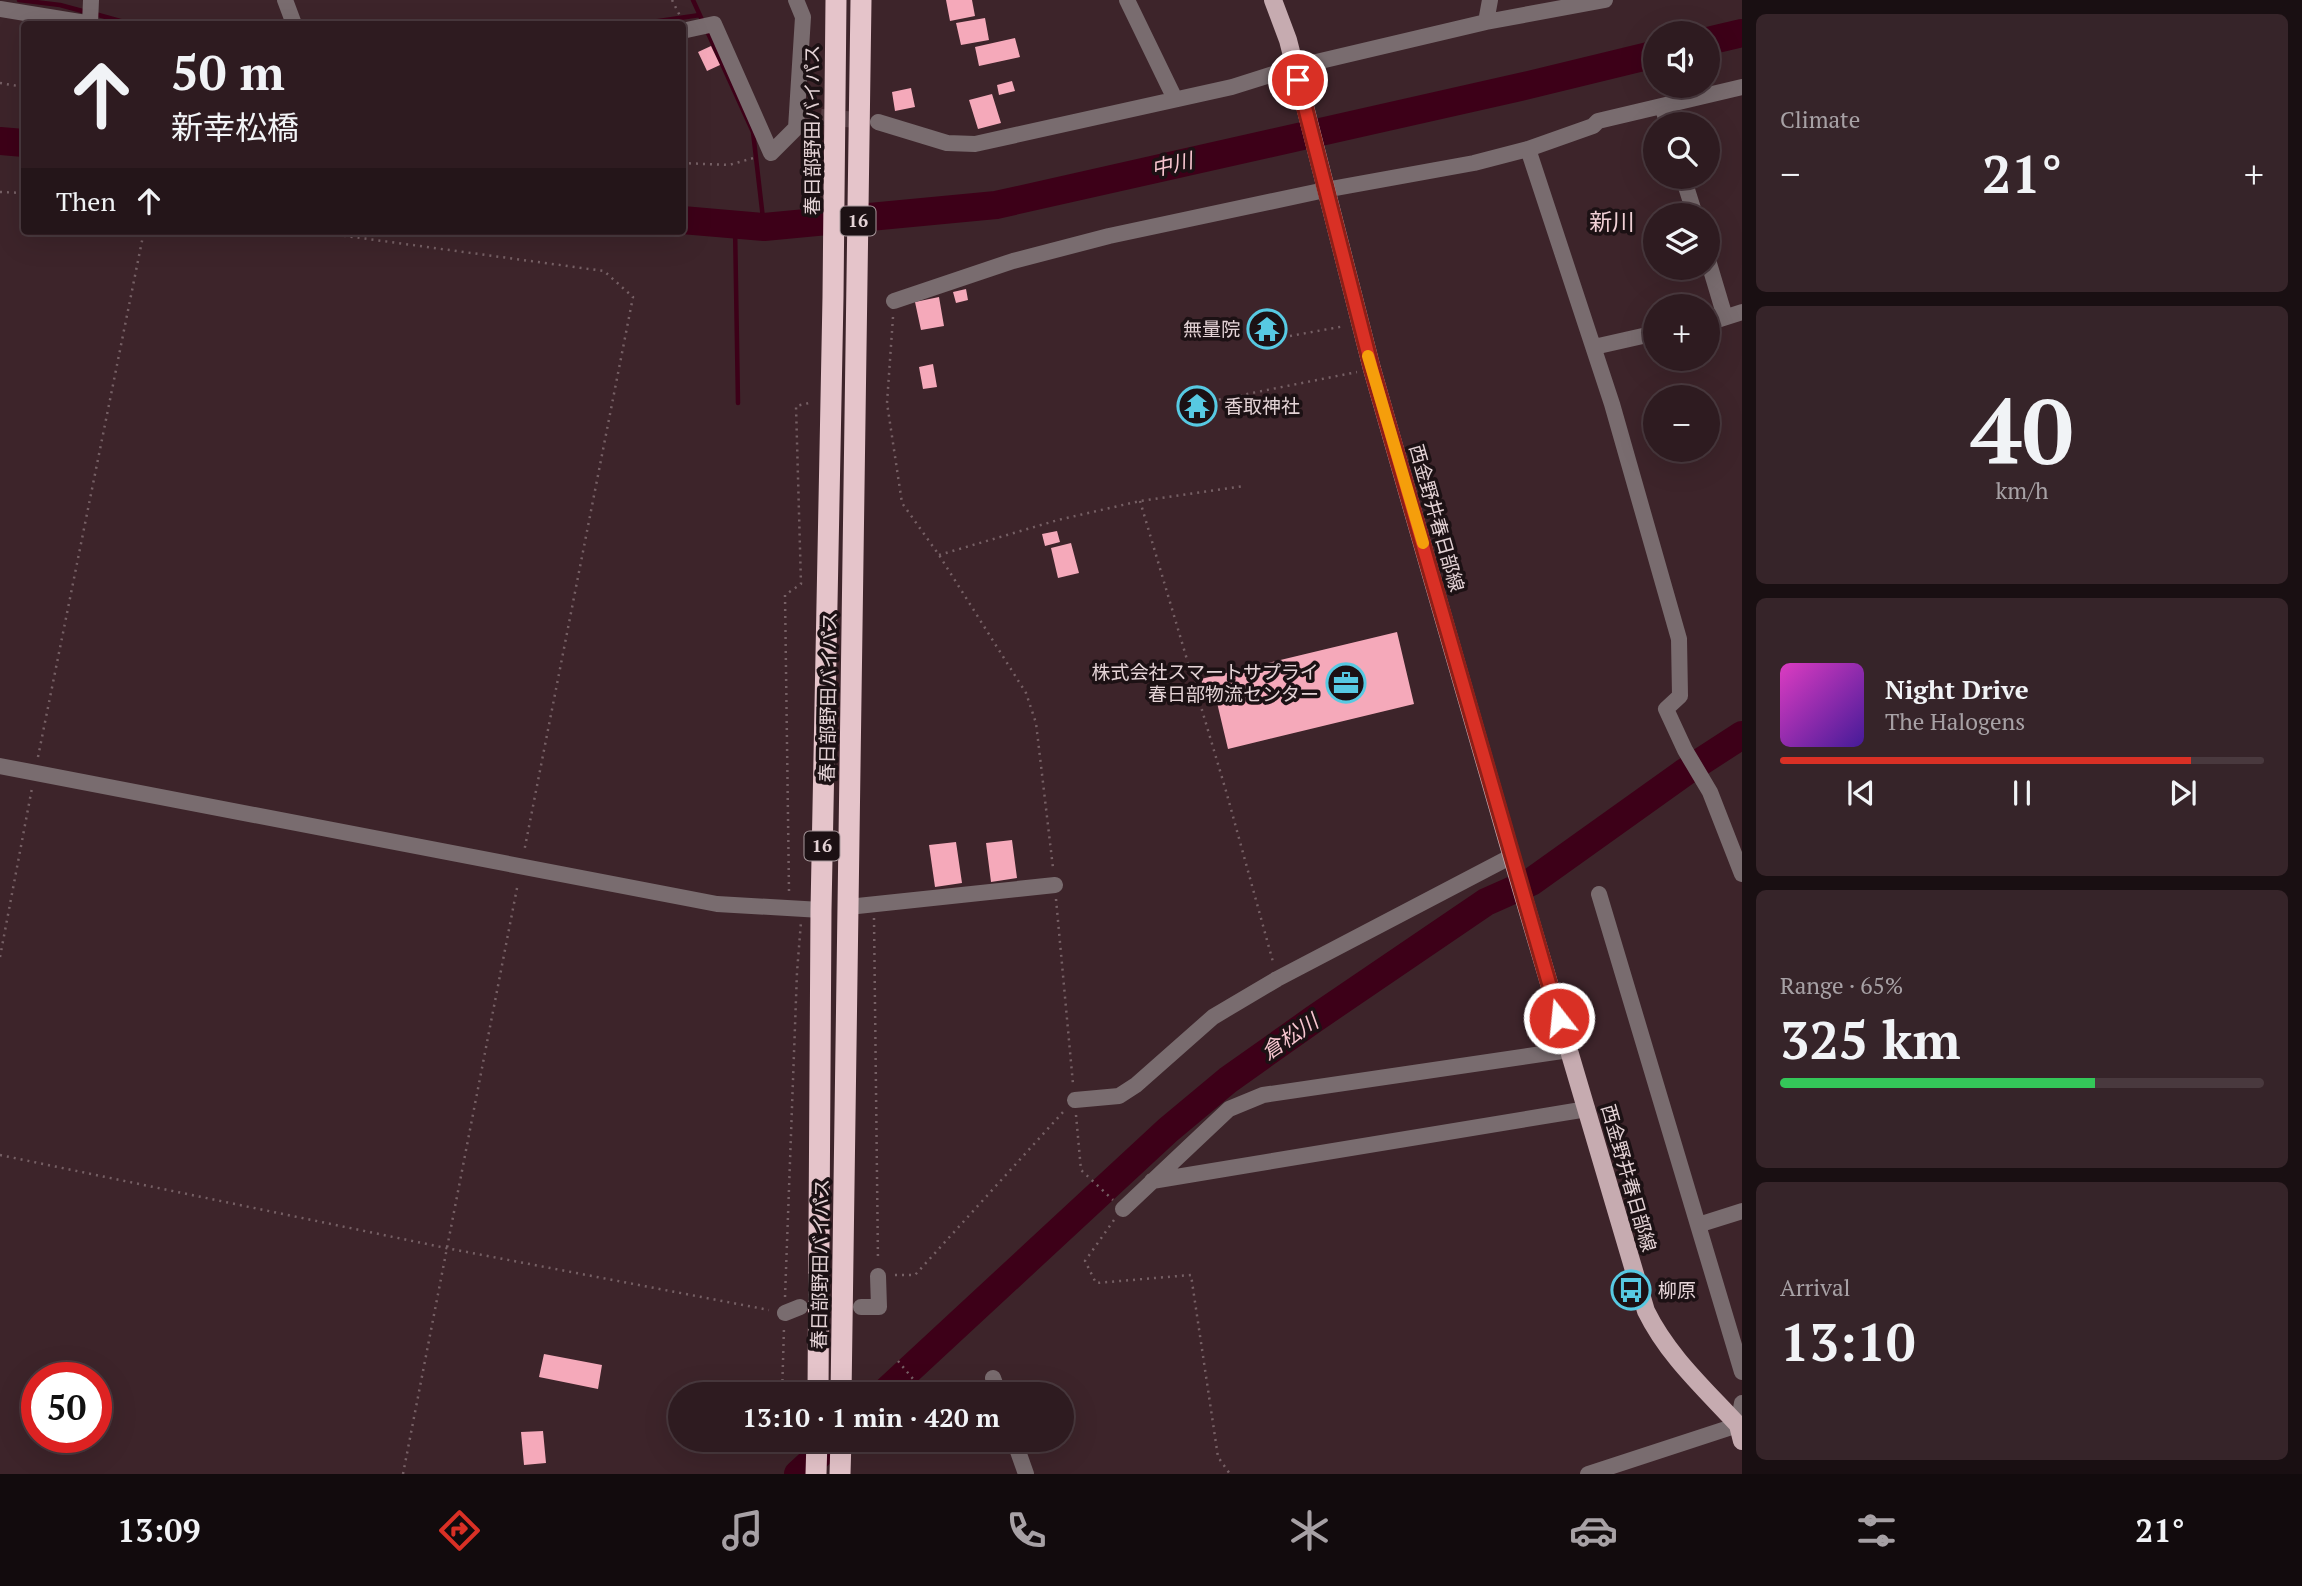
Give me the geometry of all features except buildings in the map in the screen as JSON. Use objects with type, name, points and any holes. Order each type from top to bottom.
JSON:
[{"type":"highway","name":"春日部野田バイパス","points":[[818,1382],[804,909],[833,298],[836,0]]},
{"type":"highway","name":"春日部野田バイパス","points":[[841,1382],[861,0]]},
{"type":"highway","points":[[816,1474],[817,1452]]},
{"type":"highway","points":[[840,1474],[841,1452]]},
{"type":"main road","points":[[1273,0],[1296,73]]},
{"type":"main road","name":"西金野井春日部線","points":[[1296,73],[1372,369],[1646,1311],[1670,1351],[1741,1430]]},
{"type":"street","points":[[91,0],[91,21]]},
{"type":"street","points":[[285,0],[293,21]]},
{"type":"street","points":[[686,30],[714,24],[771,153],[796,128],[803,17],[796,0]]},
{"type":"street","points":[[1127,0],[1175,99]]},
{"type":"street","points":[[1486,22],[1490,0]]},
{"type":"street","points":[[878,122],[947,143],[975,144],[1296,73],[1486,22],[1605,0]]},
{"type":"street","points":[[0,9],[73,21]]},
{"type":"street","points":[[894,301],[1013,261],[1322,181],[1474,163],[1528,149],[1593,126],[1598,121],[1742,86]]},
{"type":"street","points":[[1662,106],[1664,112]]},
{"type":"street","points":[[1528,149],[1594,347],[1679,639],[1679,696],[1666,709],[1685,750],[1710,792],[1742,874]]},
{"type":"street","points":[[1714,280],[1725,317]]},
{"type":"street","points":[[1720,319],[1742,312]]},
{"type":"street","points":[[1594,347],[1643,336]]},
{"type":"street","points":[[0,766],[718,904],[804,909]]},
{"type":"street","points":[[1075,1100],[1119,1096],[1213,1017],[1277,979],[1512,856]]},
{"type":"street","points":[[848,907],[1055,885]]},
{"type":"street","points":[[1599,894],[1742,1373]]},
{"type":"street","points":[[1123,1209],[1229,1109],[1263,1095],[1569,1050]]},
{"type":"street","points":[[1152,1181],[1587,1110]]},
{"type":"street","points":[[1698,1225],[1742,1211]]},
{"type":"street","points":[[861,1307],[879,1307],[878,1276]]},
{"type":"street","points":[[993,1378],[994,1382]]},
{"type":"street","points":[[1588,1474],[1741,1430],[1742,1403]]},
{"type":"street","points":[[1018,1452],[1026,1474]]},
{"type":"path","points":[[0,83],[21,86]]},
{"type":"path","points":[[686,163],[729,165],[771,153]]},
{"type":"path","points":[[0,192],[21,193]]},
{"type":"path","points":[[0,957],[143,235]]},
{"type":"path","points":[[338,235],[604,271],[633,297],[403,1474]]},
{"type":"path","points":[[894,301],[887,403],[902,503],[939,555],[1026,692],[1035,723],[1055,885],[1081,1170],[1123,1209],[1085,1261],[1097,1283],[1191,1275],[1218,1457],[1230,1474]]},
{"type":"path","points":[[1290,336],[1360,323]]},
{"type":"path","points":[[1213,401],[1372,369]]},
{"type":"path","points":[[784,1382],[792,1310],[797,972],[804,909],[785,595],[801,584],[796,406],[809,403]]},
{"type":"path","points":[[939,555],[1058,520],[1140,501],[1244,486]]},
{"type":"path","points":[[1140,501],[1226,791],[1277,979]]},
{"type":"path","points":[[874,904],[878,1276],[915,1275],[1075,1100]]},
{"type":"path","points":[[0,1155],[446,1248],[792,1310]]},
{"type":"path","points":[[898,1361],[916,1382]]},
{"type":"waterway","points":[[19,0],[60,5],[86,12]]},
{"type":"waterway","points":[[693,0],[753,132],[764,227]]},
{"type":"waterway","points":[[95,14],[120,21]]},
{"type":"waterway","points":[[659,21],[700,15]]},
{"type":"waterway","name":"中川","points":[[1720,38],[1742,33]]},
{"type":"waterway","name":"中川","points":[[686,220],[764,227],[996,205],[1643,57]]},
{"type":"waterway","name":"中川","points":[[0,141],[21,143]]},
{"type":"waterway","points":[[735,225],[738,403]]},
{"type":"waterway","name":"倉松川","points":[[896,1382],[1168,1130],[1228,1080],[1486,902],[1531,882],[1685,772],[1742,735]]},
{"type":"waterway","name":"倉松川","points":[[798,1474],[822,1452]]},
{"type":"tunnel","points":[[797,115],[869,121]]},
{"type":"slow traffic","points":[[1368,356],[1423,543]]},
{"type":"place","name":"無量院","points":[[1267,329]]},
{"type":"place","name":"香取神社","points":[[1197,406]]},
{"type":"place","name":"株式会社スマートサプライ 春日部物流センター","points":[[1346,683]]},
{"type":"place","name":"柳原","points":[[1631,1290]]},
{"type":"district","name":"新川","points":[[1612,222]]},
{"type":"route","points":[[1298,80],[1372,369],[1559,1018]]}]
